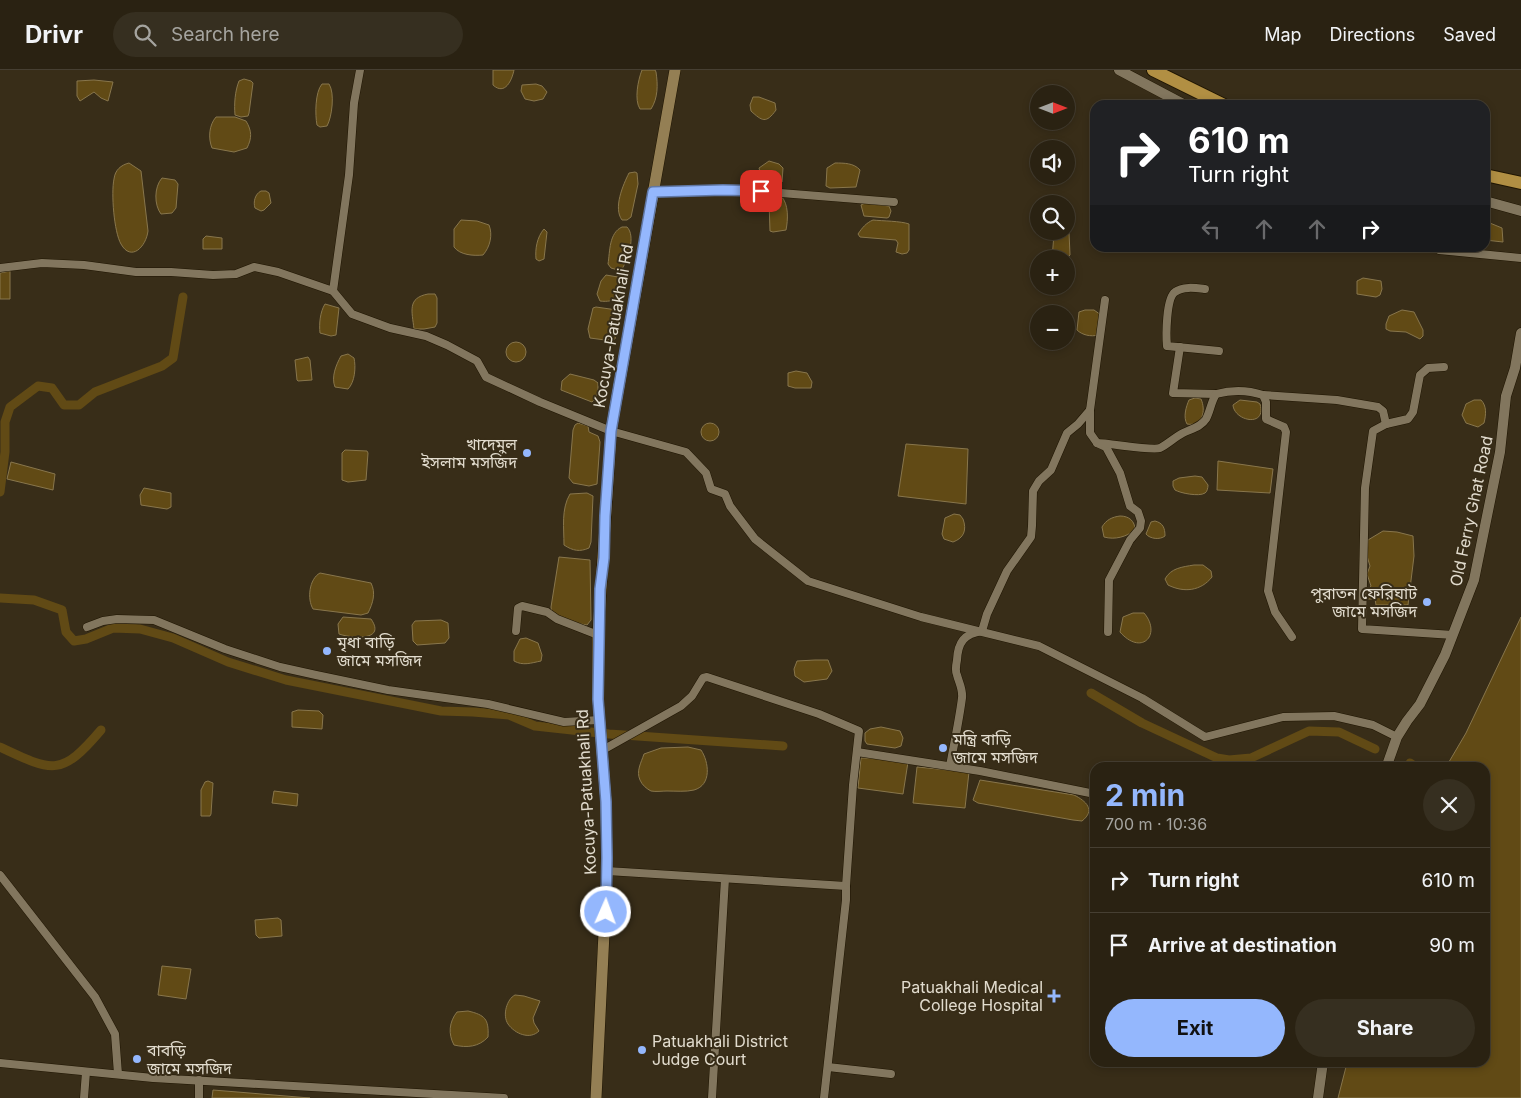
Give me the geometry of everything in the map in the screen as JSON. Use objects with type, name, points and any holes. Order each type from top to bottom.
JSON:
[{"type":"highway","points":[[1153,70],[1214,100]]},
{"type":"highway","points":[[1490,176],[1521,183]]},
{"type":"main road","name":"Kocuya-Patuakhali Rd","points":[[596,1098],[606,930],[607,871],[606,802],[599,720],[598,635],[611,431],[675,70]]},
{"type":"street","points":[[333,291],[349,174],[354,103],[360,70]]},
{"type":"street","points":[[1118,70],[1175,100]]},
{"type":"street","points":[[653,192],[742,190],[894,202]]},
{"type":"street","points":[[1490,202],[1521,210]]},
{"type":"street","points":[[1460,252],[1521,258]]},
{"type":"street","points":[[0,268],[42,262],[136,272],[213,275],[236,274],[254,267],[278,272],[333,291],[352,314],[390,328],[426,336],[447,345],[477,360],[486,377],[540,402],[611,431],[686,452],[706,473],[710,490],[725,494],[730,506],[755,539],[808,581],[921,617],[1040,646],[1142,698],[1205,737],[1283,716],[1334,716],[1373,725],[1397,738]]},
{"type":"street","points":[[1205,289],[1186,288],[1175,291],[1171,296],[1168,314],[1167,346],[1219,351]]},
{"type":"street","points":[[1105,300],[1090,410],[1090,433],[1097,443],[1106,446],[1120,473],[1130,506],[1138,512],[1141,520],[1140,528],[1130,540],[1109,580],[1108,632]]},
{"type":"street","name":"Old Ferry Ghat Road","points":[[1388,762],[1397,738],[1420,704],[1445,655],[1474,580],[1500,452],[1506,396],[1515,368],[1521,333]]},
{"type":"street","points":[[1180,347],[1173,393],[1216,394],[1228,391],[1337,400],[1378,407],[1384,411],[1386,424]]},
{"type":"street","points":[[1444,367],[1428,368],[1423,371],[1418,382],[1413,412],[1408,419],[1386,424],[1374,431],[1365,488],[1362,629],[1453,635]]},
{"type":"street","points":[[1097,443],[1115,443],[1148,449],[1159,448],[1177,436],[1199,426],[1206,419],[1211,402],[1216,394]]},
{"type":"street","points":[[1263,395],[1266,402],[1266,419],[1284,427],[1286,432],[1268,591],[1275,612],[1292,637]]},
{"type":"street","points":[[982,631],[987,614],[1007,571],[1031,537],[1033,491],[1039,481],[1051,470],[1067,434],[1090,410]]},
{"type":"street","points":[[516,631],[518,608],[522,606],[546,612],[557,619],[598,635]]},
{"type":"street","points":[[87,627],[117,619],[154,620],[224,649],[280,667],[388,690],[488,704],[564,722],[599,720]]},
{"type":"street","points":[[950,766],[962,695],[956,674],[958,648],[962,640],[973,632],[982,631]]},
{"type":"street","points":[[601,747],[641,730],[681,706],[692,696],[702,678],[707,677],[819,714],[859,731],[846,900],[824,1098]]},
{"type":"street","points":[[857,752],[950,766],[1090,793]]},
{"type":"street","points":[[607,871],[846,886]]},
{"type":"street","points":[[0,874],[95,996],[115,1034],[118,1074]]},
{"type":"street","points":[[712,1098],[725,879]]},
{"type":"street","points":[[0,1063],[86,1072],[199,1080],[504,1098]]},
{"type":"street","points":[[828,1066],[891,1074]]},
{"type":"street","points":[[1318,1098],[1322,1067]]},
{"type":"street","points":[[84,1098],[86,1072]]},
{"type":"street","points":[[198,1098],[199,1080]]},
{"type":"shaded area","points":[[493,70],[514,70],[510,82],[504,88],[497,88],[493,85]]},
{"type":"shaded area","points":[[642,70],[655,70],[656,72],[657,91],[651,109],[640,109],[637,101],[637,90]]},
{"type":"shaded area","points":[[244,79],[253,83],[248,116],[241,117],[235,115],[235,102],[239,81]]},
{"type":"shaded area","points":[[77,81],[113,82],[108,101],[94,92],[80,101],[77,96]]},
{"type":"shaded area","points":[[322,84],[329,84],[331,88],[332,105],[327,126],[320,127],[317,125],[316,104],[318,92]]},
{"type":"shaded area","points":[[536,84],[542,86],[547,92],[543,99],[534,101],[525,99],[521,91],[522,85]]},
{"type":"shaded area","points":[[753,97],[759,97],[775,103],[776,110],[767,119],[761,119],[751,111],[750,105]]},
{"type":"shaded area","points":[[216,117],[235,117],[246,121],[251,134],[247,148],[234,152],[212,148],[210,132]]},
{"type":"shaded area","points":[[769,161],[779,164],[783,168],[782,182],[763,182],[759,168]]},
{"type":"shaded area","points":[[129,163],[141,171],[148,231],[141,247],[133,252],[129,252],[121,244],[115,222],[113,203],[113,185],[116,173],[121,167]]},
{"type":"shaded area","points":[[835,163],[845,163],[860,170],[856,187],[830,188],[826,186],[827,168]]},
{"type":"shaded area","points":[[629,173],[637,173],[638,184],[631,217],[627,220],[622,220],[618,209],[620,196]]},
{"type":"shaded area","points":[[162,178],[175,180],[178,184],[176,208],[172,213],[161,214],[157,206],[156,191]]},
{"type":"shaded area","points":[[261,191],[269,193],[271,203],[261,211],[255,208],[254,203],[256,196]]},
{"type":"shaded area","points":[[775,196],[781,196],[784,199],[787,208],[787,222],[786,230],[773,232],[770,231],[769,201]]},
{"type":"shaded area","points":[[865,203],[889,206],[891,211],[889,217],[864,216],[861,205]]},
{"type":"shaded area","points":[[461,220],[477,221],[489,225],[490,241],[483,255],[467,254],[460,252],[454,247],[454,229]]},
{"type":"shaded area","points":[[873,220],[909,224],[909,250],[907,253],[896,252],[898,243],[896,240],[860,237],[858,234],[861,230]]},
{"type":"shaded area","points":[[1490,223],[1502,228],[1503,242],[1490,241]]},
{"type":"shaded area","points":[[622,227],[627,227],[630,231],[631,242],[629,254],[624,265],[622,269],[618,270],[611,268],[608,264],[612,238]]},
{"type":"shaded area","points":[[544,229],[547,232],[544,259],[539,261],[536,259],[536,247]]},
{"type":"shaded area","points":[[206,236],[222,238],[222,249],[203,249],[203,239]]},
{"type":"shaded area","points":[[1054,240],[1069,240],[1070,250],[1053,250]]},
{"type":"shaded area","points":[[10,271],[10,299],[0,299],[0,273]]},
{"type":"shaded area","points":[[606,275],[618,277],[624,282],[623,287],[620,295],[614,300],[600,301],[597,294],[601,281]]},
{"type":"shaded area","points":[[1363,278],[1381,281],[1382,289],[1380,295],[1376,297],[1357,294],[1357,281]]},
{"type":"shaded area","points":[[435,294],[437,298],[437,323],[435,327],[414,329],[412,306],[421,296]]},
{"type":"shaded area","points":[[325,304],[339,308],[336,335],[331,336],[320,333],[320,318]]},
{"type":"shaded area","points":[[593,308],[617,310],[619,315],[615,339],[590,338],[588,329]]},
{"type":"shaded area","points":[[1094,310],[1101,315],[1098,335],[1087,335],[1077,330],[1079,312]]},
{"type":"shaded area","points":[[1402,310],[1414,312],[1423,330],[1423,336],[1420,339],[1406,332],[1386,329],[1389,316]]},
{"type":"shaded area","points":[[512,342],[520,342],[526,348],[526,356],[520,362],[512,362],[506,356],[506,348]]},
{"type":"shaded area","points":[[348,354],[354,358],[355,362],[352,382],[348,389],[335,387],[334,375],[336,367],[341,356]]},
{"type":"shaded area","points":[[308,357],[312,380],[298,381],[295,360]]},
{"type":"shaded area","points":[[796,371],[807,373],[812,382],[811,388],[788,386],[788,373]]},
{"type":"shaded area","points":[[570,374],[594,380],[598,383],[597,396],[592,402],[561,390],[562,381]]},
{"type":"shaded area","points":[[1201,399],[1202,417],[1197,423],[1187,424],[1185,415],[1187,406],[1189,400]]},
{"type":"shaded area","points":[[1240,400],[1260,404],[1261,412],[1259,417],[1250,420],[1239,415],[1233,405]]},
{"type":"shaded area","points":[[1474,400],[1481,400],[1483,402],[1486,414],[1484,423],[1478,427],[1466,423],[1462,415],[1466,404]]},
{"type":"shaded area","points":[[578,423],[588,426],[589,432],[598,436],[600,442],[597,484],[589,486],[573,483],[569,478],[573,430]]},
{"type":"shaded area","points":[[706,423],[714,423],[719,428],[717,439],[706,441],[701,436],[701,428]]},
{"type":"shaded area","points":[[906,444],[968,449],[966,504],[898,496]]},
{"type":"shaded area","points":[[345,450],[367,451],[366,480],[348,482],[342,480],[342,453]]},
{"type":"shaded area","points":[[1218,461],[1273,469],[1270,493],[1217,490]]},
{"type":"shaded area","points":[[11,462],[55,474],[53,490],[7,479]]},
{"type":"shaded area","points":[[1202,477],[1208,485],[1205,493],[1194,495],[1175,490],[1173,481],[1179,478]]},
{"type":"shaded area","points":[[144,488],[171,493],[171,507],[167,509],[141,505],[140,495]]},
{"type":"shaded area","points":[[587,493],[593,496],[591,542],[589,548],[573,550],[564,545],[565,506],[570,494]]},
{"type":"shaded area","points":[[954,514],[960,515],[965,527],[962,536],[953,542],[944,539],[942,534],[945,518]]},
{"type":"shaded area","points":[[1120,516],[1131,520],[1135,530],[1120,537],[1104,537],[1102,527],[1110,519]]},
{"type":"shaded area","points":[[1155,521],[1163,526],[1165,536],[1152,538],[1146,534],[1151,522]]},
{"type":"shaded area","points":[[1383,531],[1413,536],[1414,556],[1408,605],[1376,605],[1375,599],[1366,599],[1366,592],[1371,586],[1367,574],[1370,566],[1367,556],[1368,540]]},
{"type":"shaded area","points":[[559,557],[590,560],[591,620],[587,625],[574,623],[552,614],[551,607]]},
{"type":"shaded area","points":[[1203,565],[1211,571],[1212,577],[1208,582],[1197,588],[1186,590],[1168,585],[1165,579],[1170,572],[1185,566]]},
{"type":"shaded area","points":[[320,573],[371,583],[373,598],[368,613],[361,615],[313,609],[310,600],[311,584]]},
{"type":"shaded area","points":[[1133,613],[1144,613],[1149,621],[1150,635],[1142,643],[1136,643],[1128,639],[1120,632],[1123,617]]},
{"type":"shaded area","points":[[343,617],[371,619],[375,626],[374,632],[365,637],[351,637],[339,634],[338,624]]},
{"type":"shaded area","points":[[1521,617],[1521,1098],[1338,1098],[1346,1067],[1490,1067],[1490,762],[1449,762],[1466,733]]},
{"type":"shaded area","points":[[441,620],[448,623],[449,638],[445,643],[417,645],[413,641],[412,625],[415,621]]},
{"type":"shaded area","points":[[526,638],[538,643],[542,655],[541,661],[524,664],[514,661],[514,651],[520,639]]},
{"type":"shaded area","points":[[828,660],[832,671],[827,679],[804,682],[795,676],[794,669],[797,661]]},
{"type":"shaded area","points":[[298,710],[319,711],[323,715],[322,729],[292,727],[292,712]]},
{"type":"shaded area","points":[[881,727],[900,731],[903,738],[901,746],[895,748],[867,744],[865,733],[870,729]]},
{"type":"shaded area","points":[[688,747],[701,750],[706,761],[706,778],[700,787],[688,791],[651,791],[643,785],[640,780],[639,767],[644,754],[661,748]]},
{"type":"shaded area","points":[[861,758],[880,758],[908,762],[903,794],[858,788]]},
{"type":"shaded area","points":[[917,767],[969,772],[965,808],[913,803]]},
{"type":"shaded area","points":[[980,780],[1074,795],[1088,806],[1089,810],[1082,821],[978,803],[973,800]]},
{"type":"shaded area","points":[[205,782],[213,783],[211,814],[210,816],[201,816],[201,790]]},
{"type":"shaded area","points":[[274,791],[298,794],[297,806],[272,803]]},
{"type":"shaded area","points":[[278,918],[281,920],[282,936],[259,938],[256,935],[255,920]]},
{"type":"shaded area","points":[[162,966],[191,969],[186,999],[158,995]]},
{"type":"shaded area","points":[[515,995],[540,1001],[533,1018],[539,1031],[535,1034],[523,1035],[515,1031],[508,1024],[505,1016],[506,1008]]},
{"type":"shaded area","points":[[468,1011],[478,1014],[485,1019],[488,1026],[488,1037],[481,1043],[472,1046],[454,1045],[450,1032],[452,1020],[457,1012]]},
{"type":"shaded area","points":[[213,1090],[310,1098],[212,1098]]},
{"type":"waterway","points":[[0,492],[5,452],[5,422],[10,407],[38,386],[52,388],[64,405],[79,405],[95,392],[162,366],[173,358],[183,297]]},
{"type":"waterway","points":[[0,598],[34,600],[62,610],[66,632],[74,641],[86,639],[113,628],[140,629],[173,638],[228,662],[286,680],[441,711],[509,715],[535,726],[609,734],[783,746]]},
{"type":"waterway","points":[[1091,693],[1142,723],[1217,758],[1229,760],[1251,758],[1309,731],[1339,732],[1375,749]]},
{"type":"waterway","points":[[0,747],[33,762],[55,766],[65,763],[76,756],[101,730]]},
{"type":"place","name":"খাদেমুল ইসলাম মসজিদ","points":[[527,453]]},
{"type":"place","name":"পুরাতন ফেরিঘাট জামে মসজিদ","points":[[1427,602]]},
{"type":"place","name":"মৃধা বাড়ি জামে মসজিদ","points":[[327,651]]},
{"type":"place","name":"মন্ত্রি বাড়ি জামে মসজিদ","points":[[943,748]]},
{"type":"place","name":"Patuakhali Medical College Hospital","points":[[1054,996]]},
{"type":"place","name":"Patuakhali District Judge Court","points":[[642,1050]]},
{"type":"place","name":"বাবড়ি জামে মসজিদ","points":[[137,1059]]},
{"type":"route","points":[[606,912],[606,802],[598,699],[600,589],[604,558],[611,431],[653,192],[680,190],[761,191]]}]
